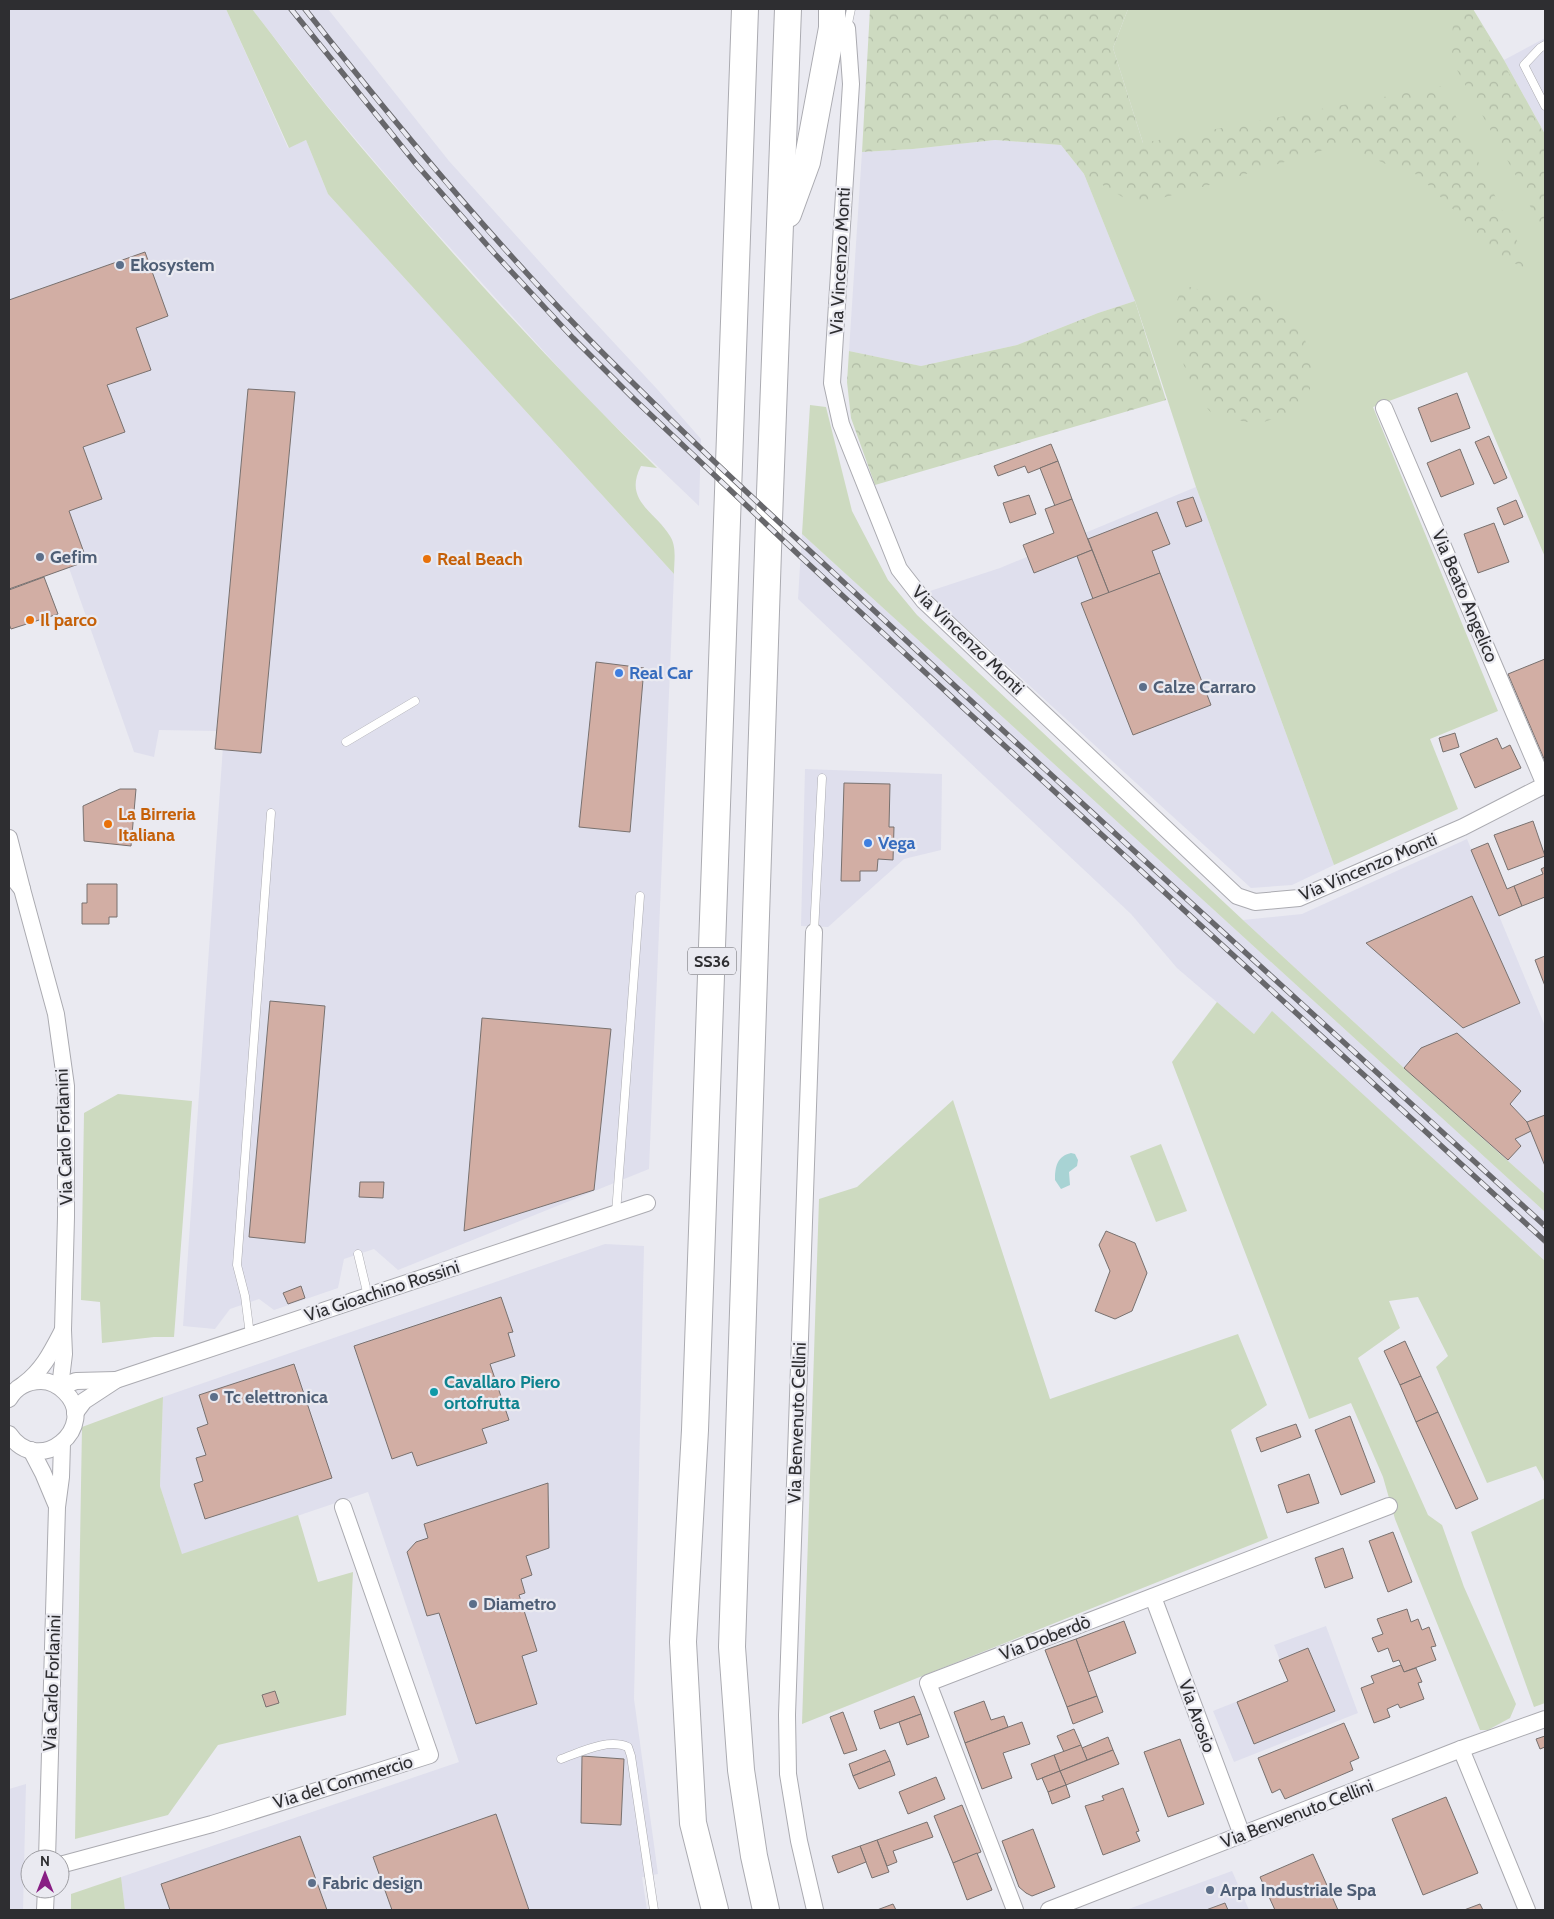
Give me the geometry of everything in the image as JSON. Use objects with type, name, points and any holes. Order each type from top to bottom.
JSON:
[{"type":"highway","points":[[739,9],[744,38]]},
{"type":"highway","name":"SS36","points":[[715,1910],[693,1823],[683,1642],[696,1420],[744,9]]},
{"type":"highway","name":"SS36","points":[[766,1910],[754,1856],[741,1770],[732,1648],[788,9]]},
{"type":"highway","points":[[780,236],[807,162],[840,18]]},
{"type":"street","name":"Via Vincenzo Monti","points":[[840,18],[851,84],[832,383],[841,424],[899,569],[924,601],[1237,896],[1255,902],[1299,898],[1462,827],[1545,785]]},
{"type":"street","name":"Via Beato Angelico","points":[[1384,408],[1545,785]]},
{"type":"street","name":"Via Carlo Forlanini","points":[[9,838],[56,1014],[66,1086],[64,1354],[60,1387]]},
{"type":"street","name":"Via Carlo Forlanini","points":[[9,873],[22,889]]},
{"type":"street","name":"Via Benvenuto Cellini","points":[[814,932],[787,1715],[788,1774],[799,1841],[815,1910]]},
{"type":"street","name":"Via Gioachino Rossini","points":[[75,1413],[84,1401],[116,1380],[647,1203]]},
{"type":"street","name":"Via Carlo Forlanini","points":[[9,1399],[16,1389],[36,1374],[54,1348],[63,1330]]},
{"type":"street","name":"Via Gioachino Rossini","points":[[60,1387],[76,1381],[116,1380]]},
{"type":"street","points":[[10,1438],[31,1450],[47,1450],[62,1443],[70,1434],[74,1424],[75,1413],[72,1403],[60,1387],[46,1381],[23,1384]]},
{"type":"street","name":"Via Carlo Forlanini","points":[[47,1849],[57,1507],[61,1477],[62,1443]]},
{"type":"street","name":"Via Carlo Forlanini","points":[[31,1450],[57,1507]]},
{"type":"street","name":"Via Doberdò","points":[[1015,1910],[928,1683],[1389,1506]]},
{"type":"street","name":"Via del Commercio","points":[[70,1862],[212,1824],[430,1755],[343,1507]]},
{"type":"street","name":"Via Arosio","points":[[1153,1597],[1242,1836]]},
{"type":"street","name":"Via Benvenuto Cellini","points":[[1049,1910],[1461,1749],[1545,1719]]},
{"type":"street","points":[[1461,1749],[1528,1910]]},
{"type":"lane","points":[[1545,45],[1524,65],[1545,106]]},
{"type":"lane","points":[[346,742],[415,701]]},
{"type":"lane","points":[[814,932],[822,778]]},
{"type":"lane","points":[[250,1335],[245,1296],[237,1265],[271,813]]},
{"type":"lane","points":[[616,1213],[640,896]]},
{"type":"lane","points":[[358,1254],[368,1296]]},
{"type":"lane","points":[[562,1759],[600,1746],[621,1744],[628,1747],[631,1756],[654,1910]]},
{"type":"shaded area","points":[[9,9],[226,9],[288,148],[306,140],[328,194],[674,574],[649,1169],[398,1270],[374,1249],[344,1259],[338,1288],[274,1310],[259,1299],[230,1309],[215,1329],[183,1326],[245,427],[217,731],[159,730],[154,757],[134,752],[69,568],[9,589]]},
{"type":"shaded area","points":[[252,9],[328,9],[449,161],[701,439],[699,506],[588,400],[414,208],[325,103]]},
{"type":"shaded area","points":[[1545,38],[1545,134],[1504,60]]},
{"type":"shaded area","points":[[995,140],[1061,145],[1084,174],[1135,301],[1098,313],[1017,345],[921,366],[849,351],[862,152],[913,149]]},
{"type":"shaded area","points":[[1196,487],[1334,865],[1292,885],[1251,888],[927,592],[1000,568]]},
{"type":"shaded area","points":[[802,534],[1545,1212],[1545,1261],[1272,1012],[1254,1034],[1177,968],[1131,914],[798,599]]},
{"type":"shaded area","points":[[805,769],[942,774],[941,850],[904,859],[828,927],[801,926]]},
{"type":"shaded area","points":[[1467,839],[1545,1026],[1545,1194],[1243,920],[1302,914]]},
{"type":"shaded area","points":[[605,1244],[644,1246],[634,1699],[658,1874],[642,1877],[647,1910],[125,1910],[121,1877],[459,1762],[368,1492],[182,1555],[160,1486],[163,1397]]},
{"type":"shaded area","points":[[1326,1626],[1358,1713],[1234,1762],[1213,1711],[1288,1681],[1274,1645]]},
{"type":"shaded area","points":[[26,1784],[24,1849],[20,1849],[20,1899],[23,1899],[23,1910],[9,1910],[9,1789]]},
{"type":"shaded area","name":"Arpa Industriale Spa","points":[[1232,1871],[1249,1910],[1126,1910]]},
{"type":"green space","points":[[226,9],[252,9],[326,105],[405,199],[528,336],[657,468],[641,466],[636,478],[636,488],[638,497],[643,505],[664,527],[672,540],[675,554],[674,574],[328,194],[306,140],[289,148]]},
{"type":"green space","points":[[870,9],[1128,9],[1113,48],[1143,143],[1441,86],[1532,271],[1504,259],[1418,175],[1390,166],[1343,144],[1217,183],[1136,205],[1084,174],[1061,145],[995,140],[913,149],[862,152]]},
{"type":"green space","points":[[1128,9],[1473,9],[1545,134],[1545,557],[1467,372],[1373,407],[1498,711],[1430,739],[1458,809],[1334,865],[1196,487],[1135,301],[1084,174],[1143,143],[1113,48]]},
{"type":"green space","points":[[1453,9],[1472,9],[1545,136],[1545,240],[1520,183],[1452,61]]},
{"type":"green space","points":[[1182,285],[1220,295],[1257,291],[1299,319],[1315,374],[1303,409],[1258,424],[1214,416],[1196,395],[1179,353],[1171,320]]},
{"type":"green space","points":[[1135,301],[1166,400],[875,485],[851,418],[847,382],[849,351],[921,366],[1017,345],[1098,313]]},
{"type":"green space","points":[[810,405],[826,407],[852,511],[888,580],[917,615],[1243,920],[1545,1194],[1545,1212],[802,534]]},
{"type":"green space","points":[[1217,1002],[1254,1034],[1272,1011],[1545,1261],[1545,1483],[1536,1466],[1487,1483],[1436,1367],[1448,1356],[1418,1297],[1389,1301],[1400,1328],[1358,1358],[1428,1515],[1442,1525],[1464,1587],[1516,1704],[1510,1718],[1488,1730],[1480,1730],[1395,1519],[1383,1477],[1351,1403],[1309,1419],[1172,1062]]},
{"type":"green space","points":[[118,1094],[192,1101],[174,1337],[154,1337],[102,1343],[100,1302],[81,1300],[84,1113]]},
{"type":"green space","points":[[953,1100],[1050,1399],[1238,1334],[1267,1405],[1231,1430],[1268,1538],[802,1724],[819,1199],[857,1187]]},
{"type":"green space","points":[[1161,1144],[1187,1211],[1156,1222],[1130,1156]]},
{"type":"green space","points":[[163,1397],[160,1486],[182,1554],[298,1515],[318,1582],[353,1572],[346,1715],[218,1745],[168,1815],[75,1839],[82,1427]]},
{"type":"green space","points":[[1545,1498],[1545,1703],[1534,1707],[1471,1532]]},
{"type":"green space","points":[[121,1877],[125,1910],[71,1910],[71,1894]]},
{"type":"water","points":[[1066,1154],[1075,1154],[1078,1160],[1077,1166],[1069,1172],[1070,1185],[1061,1189],[1055,1180],[1056,1167],[1060,1159]]},
{"type":"building","points":[[145,252],[168,316],[136,328],[151,370],[107,385],[125,432],[83,447],[102,499],[69,511],[87,561],[9,589],[9,300]]},
{"type":"building","points":[[248,389],[295,392],[261,753],[215,749]]},
{"type":"building","points":[[1457,393],[1470,428],[1431,442],[1418,408]]},
{"type":"building","points":[[1489,436],[1507,478],[1494,484],[1475,442]]},
{"type":"building","points":[[1051,444],[1058,461],[1028,473],[1025,466],[998,476],[994,466]]},
{"type":"building","points":[[1460,449],[1474,484],[1441,497],[1427,463]]},
{"type":"building","points":[[1058,461],[1072,499],[1055,506],[1040,468]]},
{"type":"building","points":[[1029,495],[1036,514],[1010,523],[1003,503]]},
{"type":"building","points":[[1193,497],[1202,521],[1186,527],[1177,502]]},
{"type":"building","points":[[1072,499],[1092,550],[1034,573],[1023,545],[1054,533],[1045,509]]},
{"type":"building","points":[[1516,500],[1523,517],[1504,525],[1497,508]]},
{"type":"building","points":[[1157,512],[1170,544],[1152,551],[1160,573],[1109,593],[1088,539]]},
{"type":"building","points":[[1494,523],[1509,562],[1478,573],[1464,534]]},
{"type":"building","points":[[1092,550],[1109,593],[1093,599],[1077,556]]},
{"type":"building","points":[[1160,573],[1211,705],[1133,735],[1081,603]]},
{"type":"building","points":[[44,577],[58,614],[11,629],[9,624],[9,590]]},
{"type":"building","points":[[1545,659],[1545,761],[1508,674]]},
{"type":"building","points":[[596,662],[644,668],[630,832],[579,827]]},
{"type":"building","points":[[1455,733],[1459,747],[1443,752],[1439,738]]},
{"type":"building","points":[[1497,738],[1502,749],[1510,745],[1521,768],[1475,788],[1460,754]]},
{"type":"building","name":"Vega","points":[[844,783],[890,784],[889,827],[894,827],[893,860],[878,859],[877,871],[860,871],[860,881],[841,881]]},
{"type":"building","name":"La Birreria Italiana","points":[[120,789],[136,789],[131,846],[84,841],[83,806]]},
{"type":"building","points":[[1533,821],[1545,856],[1508,870],[1494,835]]},
{"type":"building","points":[[1488,843],[1507,889],[1514,886],[1522,906],[1499,916],[1471,850]]},
{"type":"building","points":[[1545,867],[1545,897],[1522,906],[1514,886],[1543,874],[1541,869]]},
{"type":"building","points":[[87,884],[117,884],[117,917],[109,917],[109,924],[82,924],[82,903],[87,903]]},
{"type":"building","points":[[1472,896],[1520,1003],[1463,1028],[1366,943]]},
{"type":"building","points":[[1545,956],[1545,986],[1535,960]]},
{"type":"building","points":[[270,1001],[325,1006],[305,1243],[249,1237]]},
{"type":"building","points":[[482,1018],[611,1029],[594,1190],[464,1231]]},
{"type":"building","points":[[1457,1033],[1521,1091],[1510,1104],[1527,1122],[1531,1131],[1515,1139],[1521,1146],[1508,1160],[1404,1068],[1421,1048]]},
{"type":"building","points":[[1545,1115],[1545,1166],[1527,1122]]},
{"type":"building","points":[[360,1182],[384,1182],[383,1198],[359,1197]]},
{"type":"building","points":[[1106,1231],[1135,1243],[1147,1273],[1132,1311],[1115,1319],[1095,1311],[1110,1271],[1099,1245]]},
{"type":"building","points":[[301,1286],[305,1298],[288,1304],[283,1293]]},
{"type":"building","name":"Cavallaro Piero ortofrutta","points":[[501,1297],[513,1332],[508,1333],[515,1356],[490,1364],[509,1420],[482,1429],[487,1443],[417,1466],[412,1452],[392,1459],[354,1346]]},
{"type":"building","points":[[1405,1341],[1421,1376],[1400,1385],[1384,1351]]},
{"type":"building","points":[[294,1364],[332,1478],[205,1519],[194,1484],[203,1481],[196,1458],[206,1455],[197,1428],[208,1424],[199,1395]]},
{"type":"building","points":[[1421,1376],[1438,1412],[1416,1422],[1400,1385]]},
{"type":"building","points":[[1438,1412],[1478,1499],[1456,1509],[1416,1422]]},
{"type":"building","points":[[1350,1416],[1375,1482],[1341,1495],[1315,1430]]},
{"type":"building","points":[[1296,1424],[1301,1437],[1261,1452],[1256,1438]]},
{"type":"building","points":[[1309,1474],[1319,1503],[1287,1513],[1278,1485]]},
{"type":"building","name":"Diametro","points":[[548,1483],[549,1548],[526,1556],[532,1575],[521,1579],[525,1593],[519,1595],[537,1651],[522,1656],[537,1704],[476,1724],[439,1613],[427,1616],[407,1552],[416,1542],[428,1538],[424,1524]]},
{"type":"building","points":[[1393,1532],[1412,1582],[1388,1592],[1369,1541]]},
{"type":"building","points":[[1343,1548],[1353,1578],[1325,1588],[1315,1558]]},
{"type":"building","points":[[1407,1609],[1411,1622],[1418,1619],[1422,1630],[1429,1627],[1436,1646],[1431,1647],[1436,1660],[1404,1672],[1399,1660],[1393,1662],[1388,1648],[1378,1652],[1372,1638],[1383,1634],[1377,1619]]},
{"type":"building","points":[[1124,1621],[1136,1653],[1088,1672],[1076,1639]]},
{"type":"building","points":[[1076,1639],[1097,1696],[1067,1707],[1045,1650]]},
{"type":"building","points":[[1308,1648],[1335,1711],[1254,1744],[1237,1702],[1288,1681],[1279,1660]]},
{"type":"building","points":[[1401,1665],[1404,1672],[1416,1668],[1422,1682],[1418,1683],[1424,1699],[1400,1708],[1398,1704],[1387,1709],[1390,1717],[1374,1723],[1361,1688],[1374,1683],[1371,1676]]},
{"type":"building","points":[[275,1691],[279,1703],[266,1707],[262,1695]]},
{"type":"building","points":[[914,1696],[921,1714],[880,1729],[874,1711]]},
{"type":"building","points":[[1097,1696],[1103,1712],[1073,1724],[1067,1707]]},
{"type":"building","points":[[984,1701],[991,1720],[1004,1716],[1008,1727],[965,1743],[954,1712]]},
{"type":"building","points":[[843,1712],[857,1750],[844,1754],[830,1717]]},
{"type":"building","points":[[921,1714],[929,1737],[907,1745],[899,1722]]},
{"type":"building","points":[[1022,1722],[1030,1744],[1003,1753],[1012,1778],[982,1789],[965,1743]]},
{"type":"building","points":[[1344,1723],[1359,1758],[1350,1762],[1353,1770],[1285,1799],[1280,1789],[1272,1793],[1258,1758]]},
{"type":"building","points":[[1074,1729],[1081,1745],[1064,1752],[1057,1736]]},
{"type":"building","points":[[1545,1736],[1545,1747],[1540,1749],[1536,1739]]},
{"type":"building","points":[[1108,1737],[1113,1750],[1087,1760],[1082,1748]]},
{"type":"building","points":[[1180,1739],[1204,1804],[1168,1817],[1144,1752]]},
{"type":"building","points":[[1081,1745],[1087,1760],[1060,1771],[1054,1755]]},
{"type":"building","points":[[885,1750],[890,1761],[853,1776],[849,1764]]},
{"type":"building","points":[[1113,1750],[1119,1764],[1066,1785],[1060,1771]]},
{"type":"building","points":[[1054,1755],[1060,1771],[1037,1780],[1031,1764]]},
{"type":"building","points":[[582,1756],[624,1759],[621,1825],[581,1823]]},
{"type":"building","points":[[890,1761],[895,1775],[859,1789],[853,1776]]},
{"type":"building","points":[[1060,1771],[1066,1785],[1048,1792],[1042,1778]]},
{"type":"building","points":[[936,1777],[945,1799],[908,1814],[899,1792]]},
{"type":"building","points":[[1066,1785],[1070,1797],[1052,1804],[1048,1792]]},
{"type":"building","points":[[1123,1788],[1139,1831],[1136,1832],[1140,1841],[1103,1855],[1085,1806],[1104,1800],[1102,1796]]},
{"type":"building","points":[[1446,1797],[1478,1873],[1423,1895],[1392,1819]]},
{"type":"building","points":[[962,1805],[981,1852],[953,1863],[934,1816]]},
{"type":"building","points":[[496,1814],[529,1910],[392,1910],[373,1857]]},
{"type":"building","points":[[927,1822],[933,1837],[893,1851],[897,1862],[887,1866],[877,1840]]},
{"type":"building","points":[[1033,1829],[1055,1887],[1032,1896],[1019,1887],[1002,1841]]},
{"type":"building","points":[[300,1836],[327,1910],[170,1910],[161,1884]]},
{"type":"building","points":[[877,1840],[889,1872],[872,1878],[860,1846]]},
{"type":"building","points":[[860,1846],[866,1862],[838,1873],[832,1856]]},
{"type":"building","points":[[977,1853],[992,1890],[967,1900],[953,1863]]},
{"type":"building","points":[[1313,1854],[1338,1910],[1275,1910],[1260,1877]]},
{"type":"building","points":[[1225,1903],[1228,1910],[1206,1910]]},
{"type":"building","points":[[893,1904],[896,1910],[877,1910]]},
{"type":"building","points":[[1480,1904],[1483,1910],[1464,1910]]},
{"type":"railway","points":[[291,9],[416,164],[494,253],[573,338],[634,399],[970,714],[1545,1241]]},
{"type":"railway","points":[[305,9],[372,93],[475,215],[547,295],[626,376],[753,498],[1003,730],[1545,1226]]},
{"type":"place","name":"Ekosystem","points":[[120,265]]},
{"type":"place","name":"Gefim","points":[[40,557]]},
{"type":"place","name":"Real Beach","points":[[427,559]]},
{"type":"place","name":"Il parco","points":[[30,620]]},
{"type":"place","name":"Real Car","points":[[619,673]]},
{"type":"place","name":"Calze Carraro","points":[[1143,687]]},
{"type":"place","name":"La Birreria Italiana","points":[[108,824]]},
{"type":"place","name":"Vega","points":[[868,843]]},
{"type":"place","name":"Cavallaro Piero ortofrutta","points":[[434,1392]]},
{"type":"place","name":"Tc elettronica","points":[[214,1397]]},
{"type":"place","name":"Diametro","points":[[473,1604]]},
{"type":"place","name":"Fabric design","points":[[312,1883]]},
{"type":"place","name":"Arpa Industriale Spa","points":[[1210,1890]]}]
